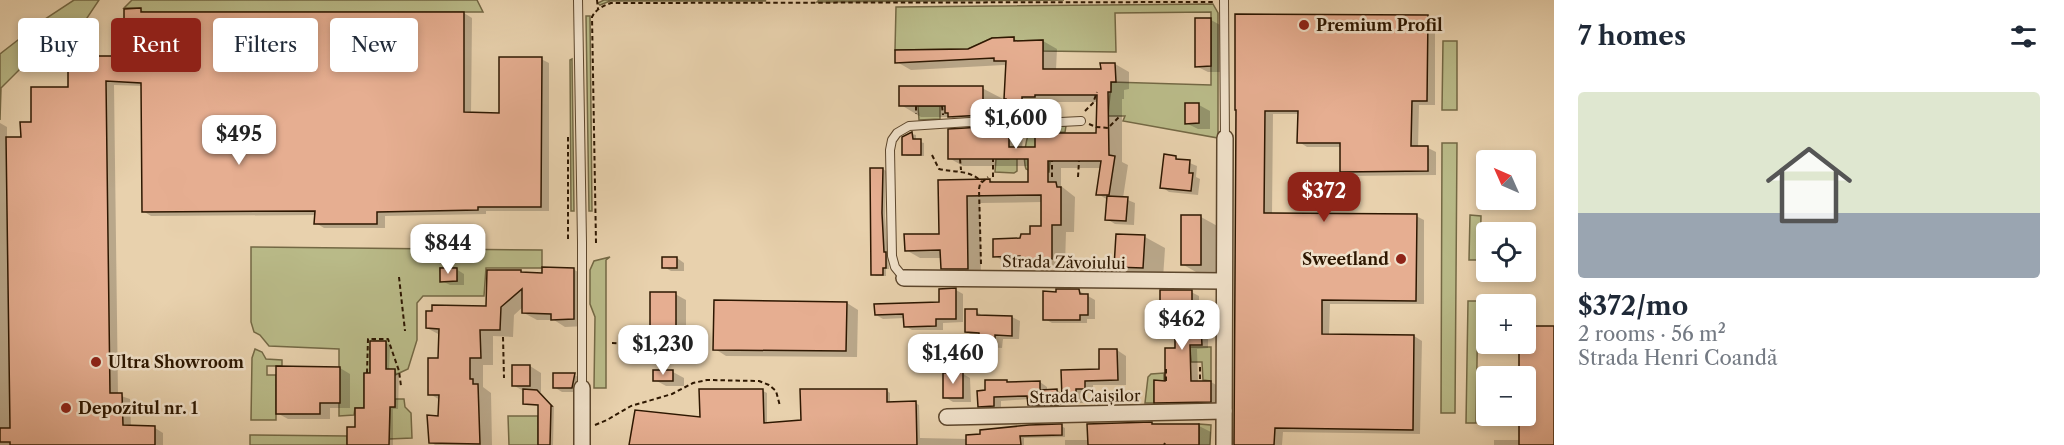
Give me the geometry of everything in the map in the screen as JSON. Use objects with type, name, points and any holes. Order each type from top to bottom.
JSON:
[{"type":"street","points":[[1224,445],[1225,138]]},
{"type":"street","name":"Strada Zăvoiului","points":[[904,278],[1223,281]]},
{"type":"street","points":[[582,388],[582,438]]},
{"type":"street","name":"Strada Caișilor","points":[[947,417],[1224,411]]},
{"type":"lane","points":[[578,0],[582,388]]},
{"type":"lane","points":[[1224,1],[1225,138]]},
{"type":"lane","points":[[904,278],[895,267],[892,256],[890,150],[892,140],[897,133],[909,126],[1000,120],[1020,124],[1077,121]]},
{"type":"path","points":[[596,243],[592,17],[597,9],[597,0]]},
{"type":"path","points":[[597,9],[611,3],[1224,1]]},
{"type":"path","points":[[1097,92],[1094,103],[1077,121],[1108,128],[1120,116]]},
{"type":"path","points":[[932,155],[939,169],[961,170],[977,177],[982,182]]},
{"type":"path","points":[[960,159],[961,170]]},
{"type":"path","points":[[993,159],[993,177]]},
{"type":"path","points":[[1052,161],[1052,177]]},
{"type":"path","points":[[1078,177],[1079,161]]},
{"type":"path","points":[[982,279],[979,189],[988,177]]},
{"type":"path","points":[[399,278],[405,331]]},
{"type":"path","points":[[503,337],[504,378]]},
{"type":"path","points":[[367,373],[368,339],[388,339],[399,371],[401,386]]},
{"type":"path","points":[[612,343],[695,346]]},
{"type":"path","points":[[1200,367],[1200,381]]},
{"type":"path","points":[[1166,369],[1166,381]]},
{"type":"path","points":[[582,438],[631,406],[672,394],[693,383],[759,381],[776,391],[780,406]]},
{"type":"green space","points":[[74,0],[99,0],[87,18],[47,18]]},
{"type":"green space","points":[[132,0],[477,0],[483,12],[141,12],[140,8],[124,8]]},
{"type":"green space","points":[[604,0],[766,1],[610,1],[600,5],[598,3]]},
{"type":"green space","points":[[819,0],[1064,0],[817,2]]},
{"type":"green space","points":[[1213,4],[1218,13],[1218,138],[1123,121],[1125,116],[1108,116],[1111,82],[1211,85],[1211,12],[1115,13],[1116,52],[1043,51],[1043,40],[1014,41],[1014,37],[992,38],[968,49],[895,50],[896,7]]},
{"type":"green space","points":[[586,16],[590,16],[592,211],[589,211]]},
{"type":"green space","points":[[18,40],[18,71],[1,88],[0,120],[0,54]]},
{"type":"green space","points":[[1443,41],[1457,41],[1457,110],[1442,110]]},
{"type":"green space","points":[[572,59],[574,211],[571,211],[570,60]]},
{"type":"green space","points":[[918,106],[940,106],[940,119],[919,120]]},
{"type":"green space","points":[[1066,126],[1065,132],[1036,133],[1048,171],[1048,161],[1050,161],[1049,172],[1033,172],[1026,169],[1024,154],[1030,128]]},
{"type":"green space","points":[[1442,143],[1457,143],[1455,413],[1441,413]]},
{"type":"green space","points":[[1017,147],[1017,171],[1014,173],[995,172],[996,159],[1009,159]]},
{"type":"green space","points":[[1470,215],[1481,216],[1481,222],[1476,222],[1476,260],[1469,260]]},
{"type":"green space","points":[[251,247],[542,250],[542,268],[486,268],[484,296],[423,296],[417,303],[417,340],[408,369],[395,375],[395,370],[386,369],[386,342],[374,341],[370,348],[370,373],[364,374],[364,408],[355,408],[354,415],[339,416],[339,349],[269,346],[260,335],[254,332],[251,322]],"holes":[[[440,268],[456,268],[457,281],[441,281]]]},
{"type":"green space","points":[[610,257],[606,260],[606,388],[594,388],[595,317],[590,304],[590,270],[594,261]]},
{"type":"green space","points":[[1468,301],[1476,301],[1476,423],[1466,423]]},
{"type":"green space","points":[[1190,347],[1211,347],[1211,381],[1203,380],[1202,362],[1191,362]]},
{"type":"green space","points":[[255,349],[262,352],[266,359],[282,360],[282,366],[267,366],[267,375],[276,375],[276,420],[251,420],[252,358]]},
{"type":"green space","points":[[1164,373],[1164,381],[1154,381],[1154,403],[1145,403],[1148,377],[1151,374]]},
{"type":"green space","points":[[395,399],[404,399],[405,407],[411,413],[412,438],[389,439],[390,407],[395,407]]},
{"type":"green space","points":[[508,416],[538,416],[538,445],[509,445]]},
{"type":"green space","points":[[1199,424],[1211,425],[1210,445],[1199,445]]},
{"type":"green space","points":[[250,435],[347,436],[347,445],[250,445]]},
{"type":"building","points":[[141,8],[141,12],[464,12],[464,112],[499,113],[499,57],[542,57],[541,207],[478,207],[478,210],[377,212],[377,224],[314,224],[315,211],[142,212],[141,83],[106,81],[110,393],[122,393],[123,425],[155,426],[155,445],[10,445],[10,442],[0,442],[0,428],[10,428],[6,137],[21,137],[20,122],[31,122],[31,87],[68,87],[68,72],[99,72],[99,56],[111,56],[111,72],[201,72],[201,18],[124,18],[124,9]]},
{"type":"building","points":[[1235,14],[1428,15],[1427,101],[1412,101],[1411,146],[1428,146],[1428,171],[1340,172],[1340,143],[1297,143],[1298,111],[1265,111],[1264,213],[1417,214],[1416,301],[1322,300],[1322,334],[1414,335],[1413,430],[1275,428],[1274,445],[1234,445]]},
{"type":"building","points":[[1195,18],[1211,18],[1211,66],[1195,67]]},
{"type":"building","points":[[1014,37],[1014,41],[1043,40],[1043,69],[1101,69],[1100,63],[1115,63],[1116,82],[1111,82],[1111,92],[1108,92],[1109,155],[1115,156],[1109,195],[1096,195],[1101,161],[1048,161],[1048,182],[1056,182],[1057,187],[1061,187],[1061,225],[1052,225],[1052,259],[1020,259],[1020,256],[993,257],[993,239],[1020,238],[1021,234],[1030,234],[1030,226],[1041,226],[1041,195],[967,196],[968,269],[941,269],[940,250],[905,251],[904,234],[939,234],[938,180],[990,179],[990,182],[1028,182],[1028,159],[948,159],[948,129],[1000,126],[1009,128],[1009,147],[1035,147],[1035,133],[1096,133],[1097,95],[1035,95],[1035,97],[1022,97],[1022,100],[1017,100],[1017,103],[1006,103],[1004,99],[1006,61],[994,61],[994,58],[895,63],[895,50],[968,49],[992,38]]},
{"type":"building","points":[[899,86],[983,86],[983,115],[948,117],[948,113],[945,113],[945,106],[899,106]]},
{"type":"building","points":[[1185,103],[1199,103],[1199,123],[1185,124]]},
{"type":"building","points":[[912,132],[913,139],[921,139],[921,155],[902,155],[902,137]]},
{"type":"building","points":[[1164,154],[1176,156],[1176,159],[1190,160],[1189,173],[1193,173],[1191,191],[1160,188]]},
{"type":"building","points":[[870,168],[883,168],[882,213],[886,268],[883,268],[883,275],[871,275]]},
{"type":"building","points":[[1107,196],[1128,197],[1126,221],[1105,220]]},
{"type":"building","points":[[1181,215],[1201,215],[1201,265],[1181,265]]},
{"type":"building","points":[[1116,234],[1145,235],[1143,268],[1114,267]]},
{"type":"building","points":[[662,257],[677,257],[677,268],[662,268]]},
{"type":"building","points":[[542,267],[574,268],[574,319],[551,320],[551,314],[522,313],[522,289],[501,307],[500,330],[480,330],[481,358],[470,358],[470,379],[473,379],[473,384],[478,384],[480,444],[429,443],[427,415],[438,416],[439,395],[428,395],[428,358],[438,358],[439,329],[426,328],[426,311],[432,311],[432,305],[486,306],[487,270],[521,270],[521,272],[542,273]]},
{"type":"building","points":[[440,268],[457,268],[457,281],[440,282]]},
{"type":"building","points":[[956,288],[956,319],[936,319],[936,326],[904,327],[903,314],[875,315],[874,304],[939,302],[939,289]]},
{"type":"building","points":[[1056,289],[1079,289],[1080,294],[1088,294],[1088,315],[1080,315],[1080,320],[1043,320],[1043,291],[1056,292]]},
{"type":"building","points":[[1160,290],[1192,290],[1192,307],[1206,306],[1207,326],[1201,326],[1202,345],[1190,345],[1191,381],[1211,381],[1211,402],[1154,403],[1154,380],[1165,381],[1165,348],[1175,348],[1175,315],[1160,316]]},
{"type":"building","points":[[650,292],[676,292],[676,335],[650,335]]},
{"type":"building","points":[[714,300],[847,302],[846,351],[713,350]]},
{"type":"building","points":[[965,309],[977,309],[977,315],[1012,316],[1012,336],[995,335],[995,344],[979,344],[979,333],[965,332]]},
{"type":"building","points":[[1536,326],[1554,326],[1554,445],[1519,445],[1519,426],[1536,426],[1536,366],[1519,366],[1519,354],[1536,354]]},
{"type":"building","points":[[370,341],[386,341],[386,369],[395,369],[395,407],[390,407],[389,445],[347,445],[347,427],[355,427],[355,408],[364,408],[364,373],[370,373]]},
{"type":"building","points":[[1099,349],[1117,349],[1118,380],[1085,381],[1085,389],[1076,389],[1076,398],[1062,398],[1061,370],[1099,369]]},
{"type":"building","points":[[512,365],[530,365],[530,386],[512,386]]},
{"type":"building","points":[[276,366],[340,367],[340,403],[320,403],[320,414],[276,414]]},
{"type":"building","points":[[653,370],[673,370],[673,381],[653,381]]},
{"type":"building","points":[[963,372],[963,398],[943,398],[943,373]]},
{"type":"building","points":[[553,373],[575,373],[572,388],[553,388]]},
{"type":"building","points":[[985,380],[1040,381],[1040,390],[1057,389],[1058,405],[1028,405],[1027,396],[994,397],[994,406],[978,407],[977,391],[985,390]]},
{"type":"building","points":[[523,389],[537,390],[552,406],[550,445],[538,445],[538,405],[523,404]]},
{"type":"building","points":[[699,389],[763,389],[764,423],[801,420],[800,389],[887,389],[887,402],[916,401],[917,445],[629,445],[635,410],[700,417]]},
{"type":"building","points":[[1152,422],[1152,424],[1199,424],[1199,445],[1088,445],[1087,424]]},
{"type":"building","points":[[1062,424],[1062,435],[1020,436],[1021,445],[966,445],[966,435],[980,434],[980,430]]},
{"type":"place","name":"Premium Profil","points":[[1304,25]]},
{"type":"place","name":"Sweetland","points":[[1401,259]]},
{"type":"place","name":"Ultra Showroom","points":[[96,362]]},
{"type":"place","name":"Depozitul nr. 1","points":[[66,408]]}]
